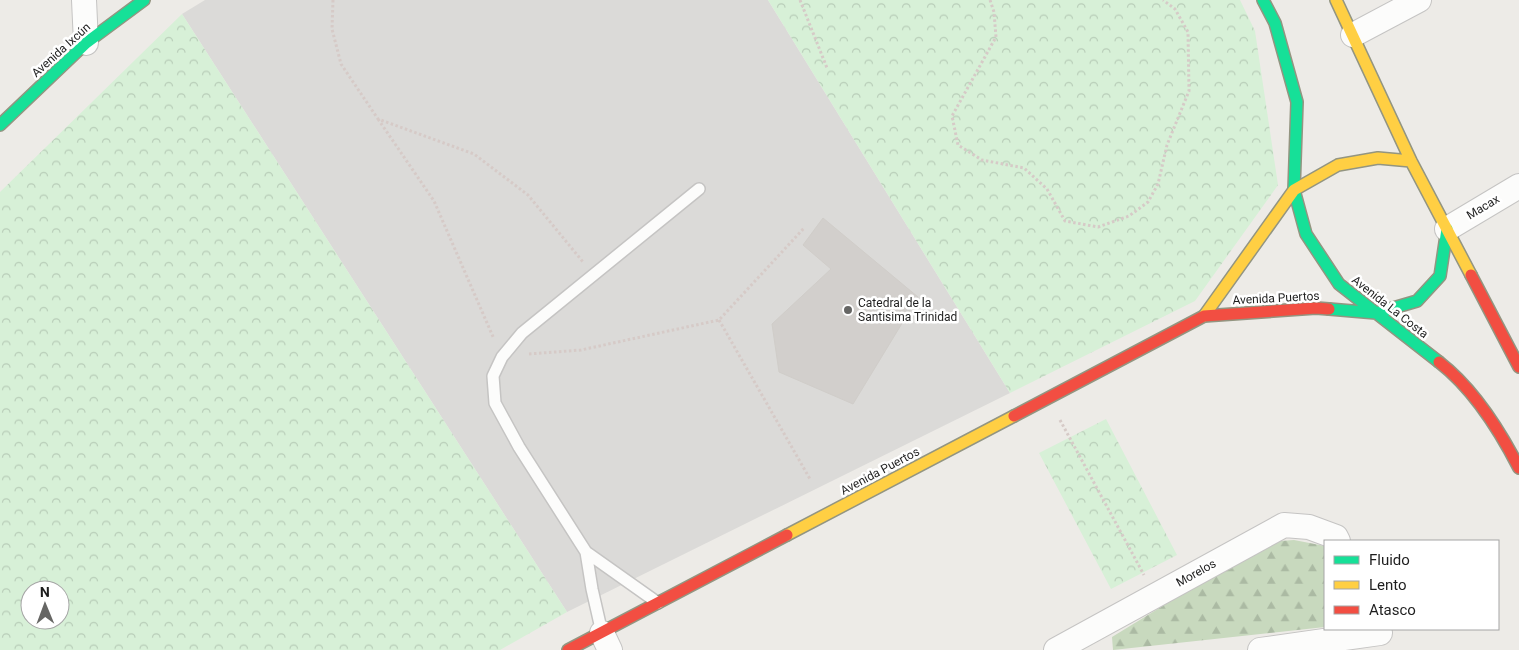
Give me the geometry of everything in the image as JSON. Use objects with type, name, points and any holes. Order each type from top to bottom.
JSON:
[{"type":"street","points":[[84,0],[86,43]]},
{"type":"street","name":"Avenida Ixcún","points":[[0,125],[86,43],[144,0]]},
{"type":"street","name":"Avenida La Costa","points":[[1263,0],[1275,24],[1297,102],[1294,190],[1306,234],[1339,284],[1457,376],[1501,434],[1519,468]]},
{"type":"street","points":[[1336,0],[1410,162],[1519,366]]},
{"type":"street","points":[[1353,35],[1419,0]]},
{"type":"street","name":"Avenida Puertos","points":[[1204,316],[1294,190],[1338,165],[1378,158],[1410,162]]},
{"type":"street","name":"Macax","points":[[1447,229],[1519,186]]},
{"type":"street","name":"Avenida Puertos","points":[[568,650],[606,641],[658,603],[1204,316],[1316,308],[1376,314],[1417,301],[1440,276],[1447,229]]},
{"type":"street","name":"Morelos","points":[[1056,650],[1284,524],[1309,526],[1336,537],[1338,540]]},
{"type":"street","points":[[1260,650],[1379,637]]},
{"type":"lane","points":[[658,603],[586,552],[519,448],[495,403],[493,376],[502,356],[522,333],[699,189]]},
{"type":"lane","points":[[586,552],[592,589],[606,641]]},
{"type":"path","points":[[333,0],[332,29],[341,64],[434,201],[502,356],[581,350],[719,320],[804,227]]},
{"type":"path","points":[[800,0],[827,68]]},
{"type":"path","points":[[990,0],[994,12],[996,37],[952,116],[958,145],[982,160],[1024,168],[1047,189],[1065,222],[1098,227],[1129,216],[1148,202],[1158,184],[1166,145],[1189,91],[1188,32],[1175,9],[1163,0]]},
{"type":"path","points":[[378,119],[474,154],[528,195],[594,276]]},
{"type":"path","points":[[719,320],[810,479]]},
{"type":"path","points":[[1048,398],[1155,596]]},
{"type":"shaded area","points":[[205,0],[768,0],[1010,393],[567,612],[182,14]]},
{"type":"green space","points":[[768,0],[1240,0],[1255,31],[1278,185],[1195,301],[1010,393]]},
{"type":"green space","points":[[182,14],[567,612],[500,650],[0,650],[0,192]]},
{"type":"green space","points":[[1106,419],[1177,555],[1111,589],[1039,453]]},
{"type":"green space","points":[[1294,540],[1324,546],[1324,627],[1113,650],[1112,637],[1267,542]]},
{"type":"building","name":"Catedral de la Santisima Trinidad","points":[[823,218],[918,297],[853,404],[779,372],[772,324],[831,269],[803,245]]},
{"type":"traffic: fast","points":[[0,125],[86,43],[144,0]]},
{"type":"traffic: fast","points":[[1263,0],[1275,23],[1297,102],[1294,190],[1306,234],[1339,284],[1439,362]]},
{"type":"traffic: fast","points":[[1329,309],[1376,313],[1417,301],[1440,276],[1447,229]]},
{"type":"traffic: slow","points":[[1336,0],[1411,161],[1471,275]]},
{"type":"traffic: slow","points":[[1204,316],[1294,190],[1338,165],[1378,158],[1411,161]]},
{"type":"traffic: slow","points":[[787,535],[1014,416]]},
{"type":"traffic: jam","points":[[1471,275],[1519,367]]},
{"type":"traffic: jam","points":[[1014,416],[1204,316],[1316,308],[1329,309]]},
{"type":"traffic: jam","points":[[1439,362],[1463,384],[1485,410],[1519,468]]},
{"type":"traffic: jam","points":[[568,650],[787,535]]},
{"type":"place","name":"Catedral de la Santisima Trinidad","points":[[848,310]]}]
